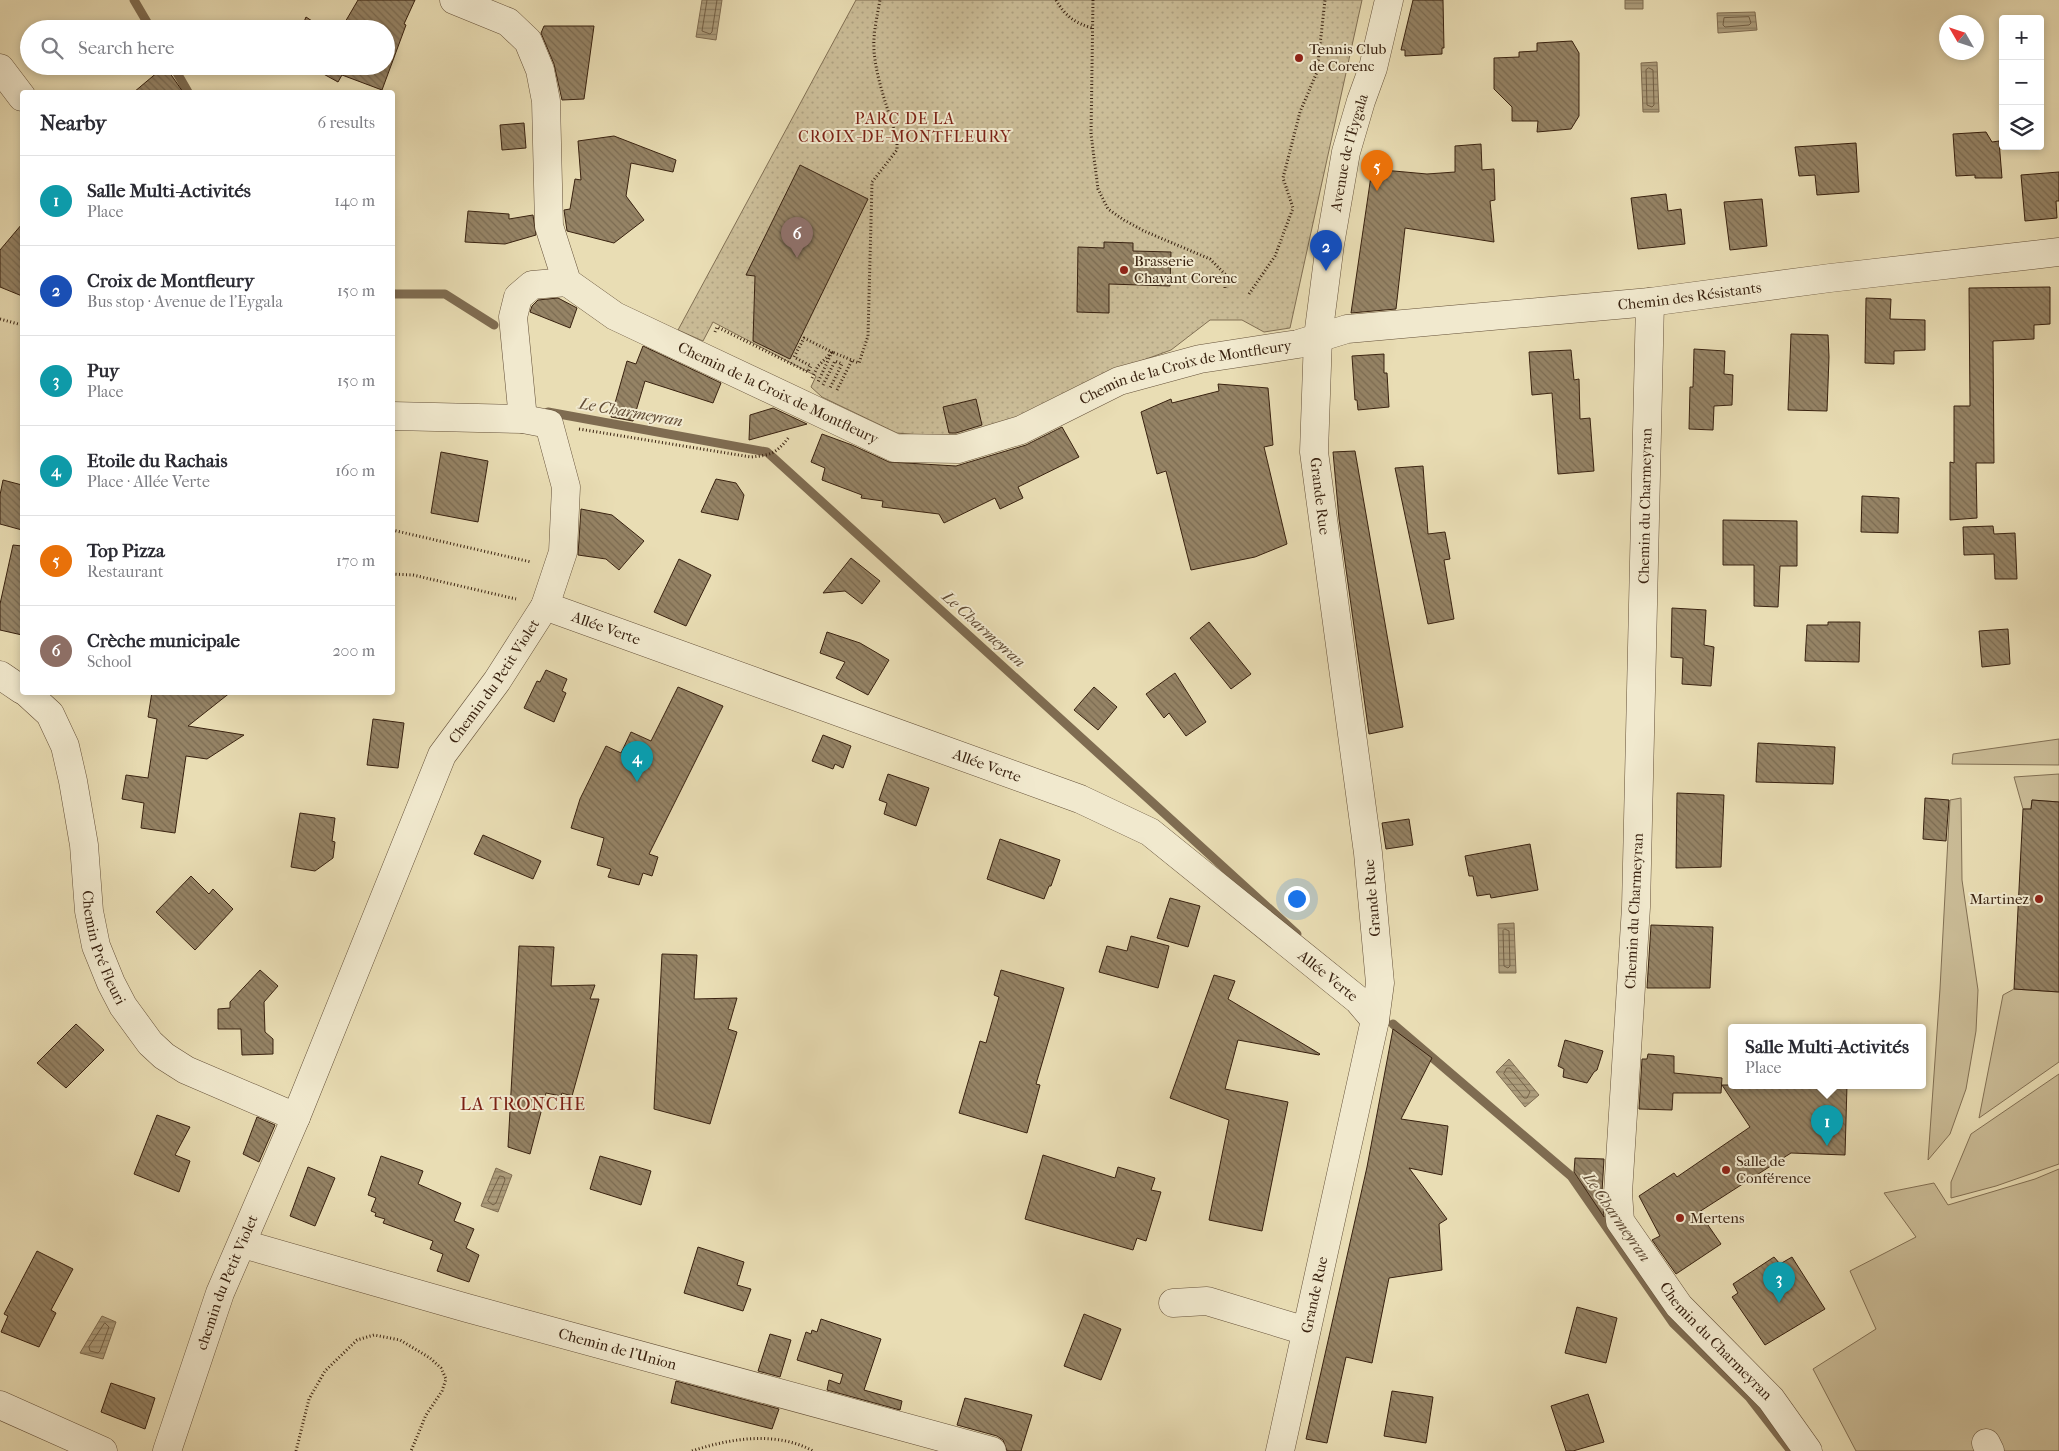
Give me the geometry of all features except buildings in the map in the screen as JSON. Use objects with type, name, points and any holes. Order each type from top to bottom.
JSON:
[{"type":"street","points":[[454,0],[508,22],[528,41],[540,70],[546,101],[549,226],[567,282]]},
{"type":"street","name":"Avenue de l'Eygala","points":[[1318,337],[1322,296],[1346,152],[1361,101],[1374,68],[1389,0]]},
{"type":"street","points":[[0,68],[20,95]]},
{"type":"street","name":"Chemin des Résistants","points":[[1318,337],[1348,328],[1650,302],[2059,252]]},
{"type":"street","name":"Chemin de la Croix de Montfleury","points":[[567,282],[615,316],[895,448],[958,449],[1022,430],[1119,381],[1200,359],[1298,344],[1318,337]]},
{"type":"street","name":"Chemin du Petit Violet","points":[[296,1117],[442,754],[497,681],[534,604],[557,568],[563,552],[566,487],[536,422],[513,317],[518,297],[532,284],[567,282]]},
{"type":"street","name":"Chemin du Charmeyran","points":[[1650,302],[1636,907],[1618,1193],[1620,1221],[1679,1306],[1771,1400],[1808,1451]]},
{"type":"street","name":"Grande Rue","points":[[1280,1451],[1375,1020],[1380,983],[1368,852],[1314,452],[1318,337]]},
{"type":"street","points":[[395,416],[536,422]]},
{"type":"street","name":"Allée Verte","points":[[534,604],[1080,799],[1150,832],[1358,1000],[1375,1020]]},
{"type":"street","points":[[0,675],[20,689]]},
{"type":"street","name":"Chemin Pré Fleuri","points":[[29,695],[50,714],[65,746],[84,845],[89,911],[96,946],[111,983],[123,1006],[150,1043],[164,1056],[186,1070],[296,1117]]},
{"type":"street","name":"chemin du Petit Violet","points":[[167,1451],[220,1293],[243,1244],[296,1117]]},
{"type":"street","name":"Chemin de l'Union","points":[[243,1244],[467,1308],[992,1451]]},
{"type":"street","points":[[1173,1303],[1207,1301],[1306,1331]]},
{"type":"street","points":[[0,1405],[103,1451]]},
{"type":"path","points":[[704,358],[717,326],[808,372],[811,366],[794,357],[804,338],[859,363],[868,336],[872,182],[897,150],[897,140],[879,77],[874,51],[875,28],[880,0]]},
{"type":"path","points":[[1056,0],[1067,16],[1079,25],[1092,28]]},
{"type":"path","points":[[1093,0],[1091,134],[1098,188],[1101,195],[1108,209],[1124,220],[1144,231],[1210,259],[1226,275],[1225,288]]},
{"type":"path","points":[[1249,294],[1275,256],[1293,208],[1283,178],[1300,112],[1317,72],[1326,0]]},
{"type":"path","points":[[0,319],[20,324]]},
{"type":"path","points":[[832,352],[816,385],[822,388],[835,361],[842,364],[828,391],[835,394],[852,360]]},
{"type":"path","points":[[818,366],[832,352]]},
{"type":"path","points":[[536,422],[750,458],[764,456],[778,450],[788,437]]},
{"type":"path","points":[[395,531],[557,568]]},
{"type":"path","points":[[395,574],[413,574],[534,604]]},
{"type":"path","points":[[296,1451],[309,1399],[325,1371],[357,1340],[374,1335],[400,1340],[430,1358],[441,1368],[446,1379],[442,1391],[426,1415],[411,1451]]},
{"type":"path","points":[[692,1451],[714,1444],[762,1438],[799,1443],[814,1451]]},
{"type":"shaded area","points":[[856,0],[1362,0],[1290,328],[1264,332],[1242,320],[1210,320],[1171,350],[1116,370],[1040,410],[951,438],[897,433],[822,397],[811,387],[816,376],[713,322],[703,341],[678,330]]},
{"type":"shaded area","points":[[2059,739],[2059,765],[1952,764],[1953,754]]},
{"type":"shaded area","points":[[2059,774],[2059,802],[2032,800],[2031,809],[2023,809],[2014,777]]},
{"type":"shaded area","points":[[1961,798],[1962,880],[1978,990],[1976,1031],[1966,1089],[1950,1134],[1928,1160],[1940,989],[1950,800]]},
{"type":"shaded area","points":[[2014,989],[2059,992],[2059,1062],[1979,1118],[2003,995]]},
{"type":"shaded area","points":[[2059,1074],[2059,1164],[1996,1186],[1951,1198],[1951,1182],[1971,1134]]},
{"type":"shaded area","points":[[2059,1169],[2059,1451],[1856,1451],[1813,1369],[1876,1329],[1850,1271],[1916,1237],[1884,1193],[1934,1183],[1948,1205],[2035,1179]]},
{"type":"water","points":[[702,0],[722,0],[716,40],[696,37]]},
{"type":"water","points":[[1625,0],[1643,0],[1643,9],[1625,9]]},
{"type":"water","points":[[1755,12],[1757,30],[1718,33],[1717,13]]},
{"type":"water","points":[[1657,62],[1659,112],[1643,112],[1641,63]]},
{"type":"water","points":[[1514,923],[1516,973],[1499,973],[1498,924]]},
{"type":"water","points":[[1509,1059],[1539,1095],[1525,1107],[1496,1072]]},
{"type":"water","points":[[496,1168],[512,1175],[498,1212],[481,1206]]},
{"type":"water","points":[[102,1316],[116,1322],[103,1359],[80,1353]]},
{"type":"waterway","name":"Le Charmeyran","points":[[134,0],[146,20]]},
{"type":"waterway","name":"Le Charmeyran","points":[[178,75],[187,90]]},
{"type":"waterway","name":"Le Charmeyran","points":[[395,294],[445,294],[494,325]]},
{"type":"waterway","name":"Le Charmeyran","points":[[548,412],[767,452],[1297,934]]},
{"type":"waterway","name":"Le Charmeyran","points":[[1393,1024],[1571,1176],[1673,1323],[1749,1397],[1791,1451]]},
{"type":"place","name":"Tennis Club de Corenc","points":[[1299,58]]},
{"type":"place","name":"Top Pizza","points":[[1377,191]]},
{"type":"place","name":"Crèche municipale","points":[[797,258]]},
{"type":"place","name":"Brasserie Chavant Corenc","points":[[1124,270]]},
{"type":"place","name":"Croix de Montfleury","points":[[1326,271]]},
{"type":"place","name":"Etoile du Rachais","points":[[637,782]]},
{"type":"place","name":"Martinez","points":[[2039,899]]},
{"type":"place","name":"Salle Multi-Activités","points":[[1827,1146]]},
{"type":"place","name":"Salle de Conférence","points":[[1726,1170]]},
{"type":"place","name":"Mertens","points":[[1680,1218]]},
{"type":"place","name":"Puy","points":[[1779,1303]]},
{"type":"district","name":"PARC DE LA CROIX-DE-MONTFLEURY","points":[[905,127]]},
{"type":"district","name":"LA TRONCHE","points":[[523,1104]]}]
